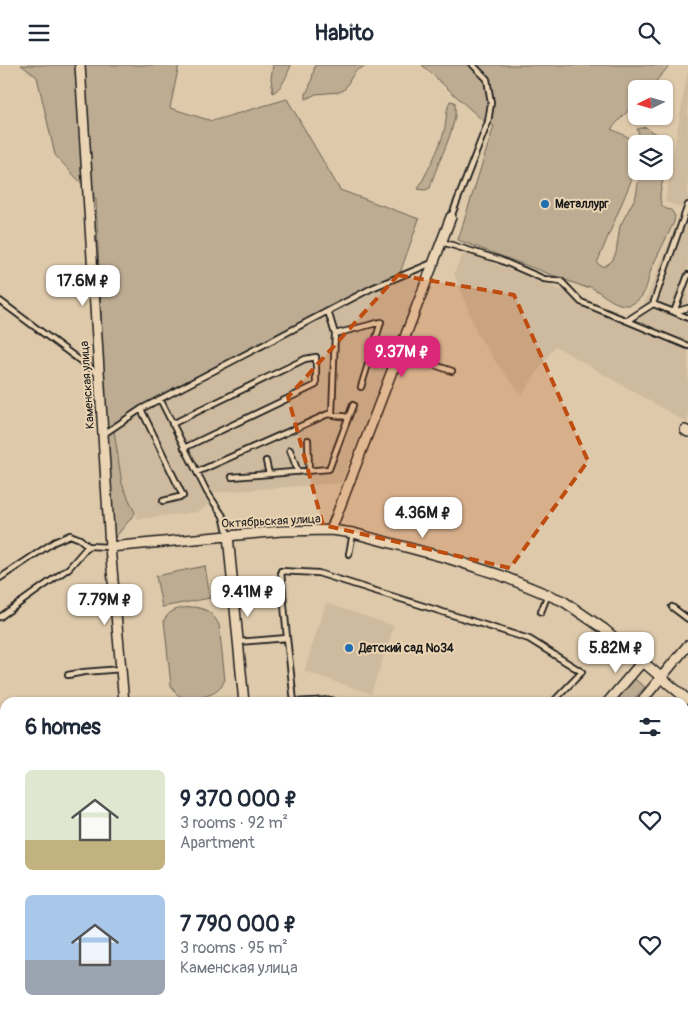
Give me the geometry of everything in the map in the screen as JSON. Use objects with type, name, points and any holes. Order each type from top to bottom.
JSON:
[{"type":"street","name":"Каменская улица","points":[[80,65],[110,547],[123,697]]},
{"type":"street","points":[[331,530],[451,217]]},
{"type":"street","name":"Октябрьская улица","points":[[110,547],[281,531],[331,530],[353,533],[456,560],[500,575],[563,601],[604,629],[685,697]]},
{"type":"street","points":[[228,535],[243,697]]},
{"type":"street","points":[[645,697],[688,645]]},
{"type":"street","points":[[612,697],[643,661]]},
{"type":"lane","points":[[451,217],[488,122],[491,103],[487,79],[473,65]]},
{"type":"lane","points":[[628,320],[654,304],[688,205]]},
{"type":"lane","points":[[442,242],[500,260],[544,279],[561,281],[581,302],[688,346]]},
{"type":"lane","points":[[103,435],[141,409],[160,399],[372,288],[433,262]]},
{"type":"lane","points":[[674,312],[688,275]]},
{"type":"lane","points":[[0,301],[99,375]]},
{"type":"lane","points":[[654,304],[688,318]]},
{"type":"lane","points":[[674,312],[688,308]]},
{"type":"lane","points":[[328,311],[335,334],[332,414]]},
{"type":"lane","points":[[335,334],[381,322],[361,387]]},
{"type":"lane","points":[[172,424],[305,359],[316,357],[316,385],[184,448]]},
{"type":"lane","points":[[392,372],[417,359],[452,371]]},
{"type":"lane","points":[[160,399],[207,492],[223,516],[228,535]]},
{"type":"lane","points":[[232,477],[329,469],[353,405]]},
{"type":"lane","points":[[141,409],[183,495],[162,501]]},
{"type":"lane","points":[[197,472],[328,414],[348,417]]},
{"type":"lane","points":[[308,440],[310,471]]},
{"type":"lane","points":[[290,450],[298,471]]},
{"type":"lane","points":[[266,461],[269,474]]},
{"type":"lane","points":[[349,554],[353,533]]},
{"type":"lane","points":[[0,579],[54,542],[70,535],[80,539],[88,546],[110,547]]},
{"type":"lane","points":[[0,617],[69,568],[88,546]]},
{"type":"lane","points":[[293,697],[281,571],[318,573],[530,637],[582,672],[558,697]]},
{"type":"lane","points":[[344,581],[345,573]]},
{"type":"lane","points":[[542,612],[548,594]]},
{"type":"lane","points":[[672,607],[688,619]]},
{"type":"lane","points":[[238,642],[287,638]]},
{"type":"lane","points":[[68,675],[121,669]]},
{"type":"highlighted area","points":[[398,275],[514,295],[588,461],[510,568],[323,525],[288,397]]},
{"type":"shaded area","points":[[21,65],[179,65],[170,108],[212,121],[287,99],[340,190],[419,219],[400,273],[113,424],[122,484],[135,513],[114,539],[103,361],[96,199],[55,155],[37,77]]},
{"type":"shaded area","points":[[273,65],[291,65],[282,84],[273,93],[271,78]]},
{"type":"shaded area","points":[[315,65],[368,65],[355,71],[344,90],[316,94],[306,99]]},
{"type":"shaded area","name":"Металлург","points":[[422,65],[670,65],[657,80],[628,80],[628,111],[611,129],[628,137],[628,180],[631,180],[597,263],[605,266],[612,261],[616,253],[620,226],[636,196],[639,180],[663,180],[660,191],[661,204],[671,210],[675,216],[674,222],[652,267],[644,293],[638,300],[630,305],[620,304],[588,286],[587,288],[458,240],[494,126],[481,119]]},
{"type":"shaded area","points":[[688,69],[688,423],[555,346],[522,395],[498,365],[477,334],[454,273],[464,252],[638,320],[683,208],[665,202],[669,180],[673,180],[673,156]]},
{"type":"shaded area","points":[[450,101],[455,102],[455,119],[449,138],[430,188],[425,190],[418,189],[441,142]]},
{"type":"shaded area","name":"Металлург","points":[[646,127],[660,135],[639,135],[637,129]]},
{"type":"shaded area","points":[[400,273],[421,282],[341,483],[209,493],[208,506],[197,512],[138,519],[122,484],[113,424]]},
{"type":"shaded area","points":[[205,566],[210,598],[162,607],[156,576]]},
{"type":"shaded area","name":"Детский сад №34","points":[[326,603],[394,626],[371,694],[304,671]]},
{"type":"shaded area","points":[[194,607],[203,609],[214,617],[219,625],[225,680],[217,691],[207,696],[183,697],[175,692],[171,685],[164,620],[170,613],[181,608]]},
{"type":"shaded area","points":[[633,678],[645,687],[636,697],[617,697]]},
{"type":"place","name":"Металлург","points":[[545,204]]},
{"type":"place","name":"Детский сад №34","points":[[349,648]]}]
